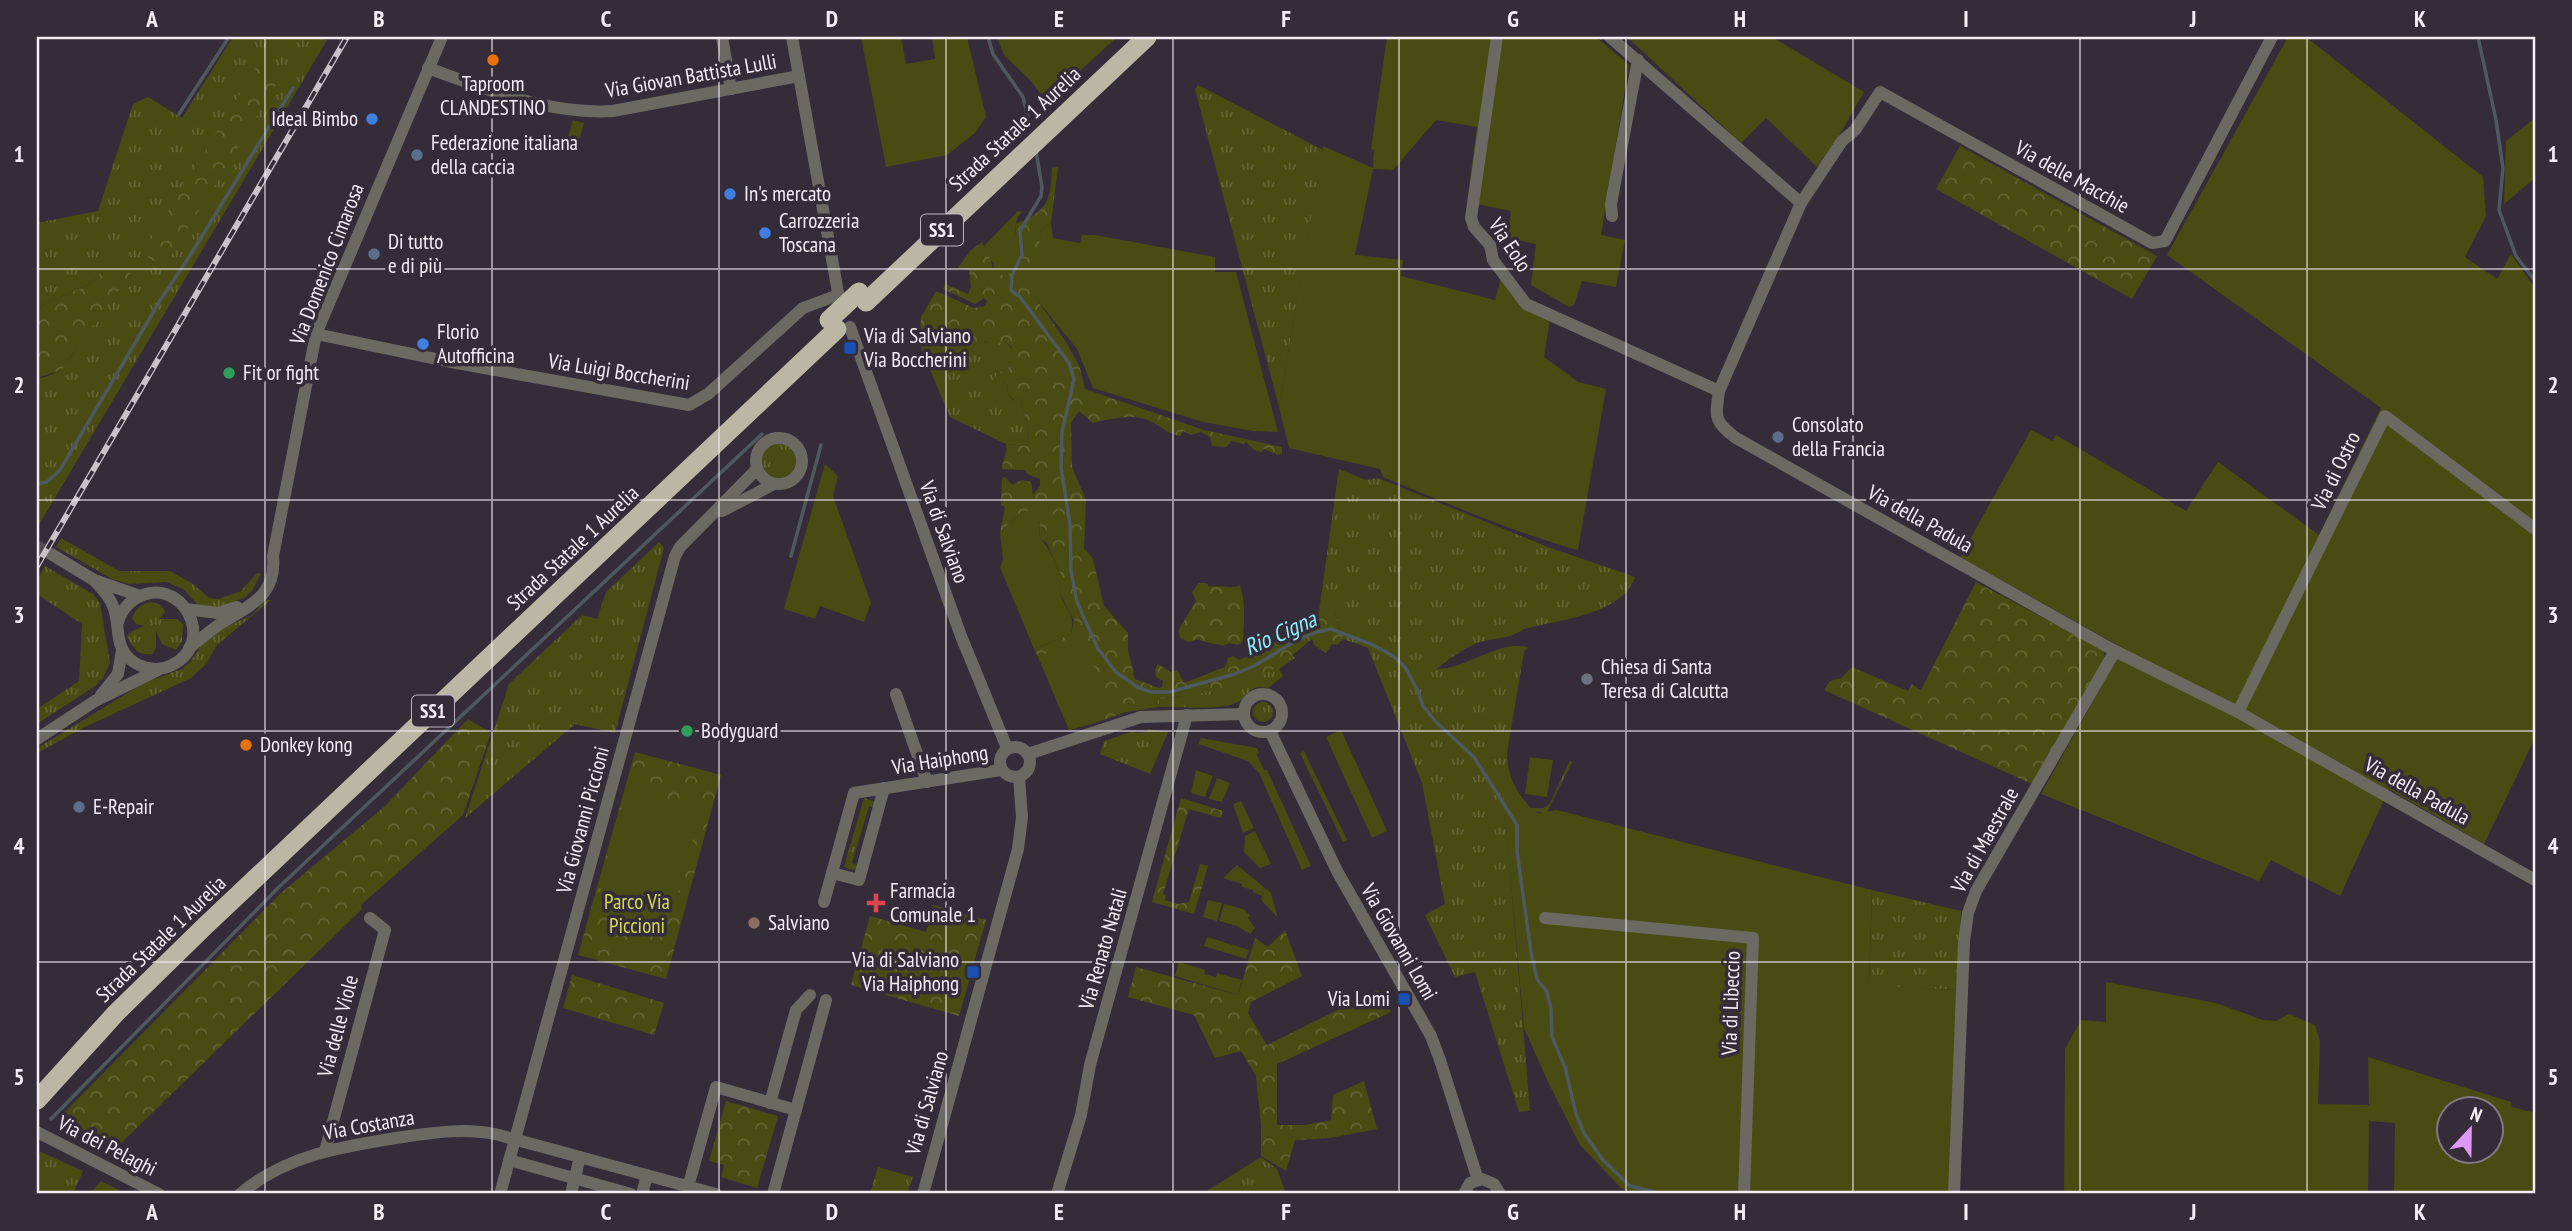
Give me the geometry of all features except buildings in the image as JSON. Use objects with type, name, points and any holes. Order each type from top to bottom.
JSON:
[{"type":"highway","name":"Strada Statale 1 Aurelia","points":[[1087,85],[1129,37]]},
{"type":"highway","name":"Strada Statale 1 Aurelia","points":[[37,1100],[116,1013],[197,934],[839,325],[862,297],[1087,85],[1147,37]]},
{"type":"highway","name":"Strada Statale 1 Aurelia","points":[[37,1083],[105,1009],[213,902],[839,325]]},
{"type":"street","name":"Via Domenico Cimarosa","points":[[190,648],[222,623],[248,609],[259,599],[273,576],[274,556],[316,334],[442,37]]},
{"type":"street","points":[[722,37],[731,89]]},
{"type":"street","points":[[792,37],[799,76]]},
{"type":"street","name":"Via Eolo","points":[[1497,37],[1471,218],[1474,227],[1490,244],[1493,260],[1526,304],[1719,391]]},
{"type":"street","points":[[1611,37],[1801,203]]},
{"type":"street","name":"Via delle Macchie","points":[[1801,203],[1842,141],[1855,130],[1880,92],[2152,243],[2165,241],[2272,37]]},
{"type":"street","points":[[1612,216],[1611,204],[1638,60]]},
{"type":"street","name":"Via Giovan Battista Lulli","points":[[428,68],[523,100],[596,112],[799,76]]},
{"type":"street","name":"Via Luigi Boccherini","points":[[316,334],[689,405],[708,394],[803,308],[839,297],[799,76]]},
{"type":"street","name":"Via della Padula","points":[[1801,203],[1719,391],[1717,422],[1736,438],[2115,650],[2238,712],[2535,880]]},
{"type":"street","name":"Via di Salviano","points":[[839,325],[1007,748]]},
{"type":"street","name":"Via di Ostro","points":[[2238,712],[2385,416],[2535,529]]},
{"type":"street","points":[[780,438],[793,444],[801,456],[800,470],[792,481],[774,484],[761,476],[757,469],[757,454],[766,442],[780,438]]},
{"type":"street","name":"Via Giovanni Piccioni","points":[[514,1139],[675,556],[680,547],[757,469]]},
{"type":"street","name":"Via Giovanni Piccioni","points":[[707,522],[774,484]]},
{"type":"street","points":[[51,554],[94,580],[140,596]]},
{"type":"street","name":"Via Domenico Cimarosa","points":[[186,609],[218,614],[238,606],[256,590],[274,556]]},
{"type":"street","points":[[94,580],[113,604],[122,650],[118,674],[95,701]]},
{"type":"street","points":[[37,739],[95,701],[177,662],[190,648],[193,624],[186,609],[165,594],[147,593],[140,596],[125,607],[117,625]]},
{"type":"street","points":[[122,650],[138,665],[159,669]]},
{"type":"street","name":"Via di Maestrale","points":[[1954,1194],[1964,941],[1968,913],[1976,891],[2115,650]]},
{"type":"street","points":[[896,694],[927,782]]},
{"type":"street","points":[[1261,694],[1273,697],[1281,705],[1283,713],[1279,724],[1270,731],[1262,732],[1247,723],[1244,714],[1246,705],[1261,694]]},
{"type":"street","points":[[1028,754],[1128,720],[1153,716],[1244,714]]},
{"type":"street","name":"Via Renato Natali","points":[[1058,1194],[1081,1115],[1090,1065],[1187,715]]},
{"type":"street","name":"Via Giovanni Lomi","points":[[1270,731],[1343,883],[1430,1036],[1478,1180]]},
{"type":"street","points":[[1019,747],[1028,754],[1029,767],[1019,776],[1009,776],[1001,770],[1000,757],[1007,748],[1019,747]]},
{"type":"street","name":"Via Haiphong","points":[[824,902],[854,793],[1001,770]]},
{"type":"street","name":"Via di Salviano","points":[[923,1194],[1018,849],[1022,817],[1019,776]]},
{"type":"street","name":"Via Haiphong","points":[[832,873],[859,880],[884,788]]},
{"type":"street","name":"Via delle Viole","points":[[326,1151],[385,930],[370,918]]},
{"type":"street","name":"Via di Libeccio","points":[[1545,918],[1753,938],[1744,1194]]},
{"type":"street","points":[[770,1103],[796,1010],[810,995]]},
{"type":"street","points":[[773,1194],[825,1000]]},
{"type":"street","points":[[688,1187],[716,1087],[796,1110]]},
{"type":"street","name":"Via Costanza","points":[[240,1194],[254,1182],[298,1159],[326,1151],[446,1131],[483,1131],[716,1194]]},
{"type":"street","name":"Via dei Pelaghi","points":[[37,1132],[159,1194]]},
{"type":"street","points":[[500,1194],[514,1139]]},
{"type":"street","points":[[571,1194],[580,1157]]},
{"type":"street","points":[[509,1160],[631,1194]]},
{"type":"street","points":[[642,1194],[647,1175]]},
{"type":"street","points":[[918,1194],[927,1177]]},
{"type":"street","points":[[1464,1194],[1470,1183],[1478,1180],[1489,1180],[1500,1194]]},
{"type":"green space","points":[[233,37],[313,37],[327,40],[37,528],[37,378],[52,374],[64,365],[75,350],[93,314],[110,264],[88,285],[42,305],[37,314],[37,223],[98,211],[133,104],[148,97],[182,118]]},
{"type":"green space","points":[[861,37],[901,37],[906,64],[935,59],[932,37],[967,37],[986,117],[975,133],[947,155],[886,167]]},
{"type":"green space","points":[[997,37],[1117,37],[1046,102],[1032,82],[1004,55]]},
{"type":"green space","points":[[1387,37],[1596,37],[1629,65],[1601,235],[1625,240],[1616,287],[1582,281],[1574,305],[1569,307],[1531,285],[1536,244],[1508,238],[1511,211],[1467,202],[1477,127],[1436,120],[1393,170],[1373,169],[1355,255],[1403,260],[1401,276],[1495,300],[1503,271],[1529,300],[1551,313],[1544,357],[1578,382],[1606,389],[1578,550],[1455,507],[1383,477],[1380,469],[1289,448],[1279,407],[1323,146],[1373,168],[1374,150],[1371,149]]},
{"type":"green space","points":[[1627,37],[1772,37],[1864,92],[1817,167],[1766,118],[1741,143]]},
{"type":"green space","points":[[2288,37],[2306,37],[2483,177],[2486,216],[2465,257],[2497,279],[2511,254],[2535,288],[2535,738],[2484,844],[2389,789],[2340,896],[2271,860],[2259,881],[2041,794],[2123,648],[1960,557],[2031,430],[2052,441],[2056,435],[2186,511],[2218,462],[2319,535],[2381,408],[2167,255]]},
{"type":"green space","points":[[257,66],[279,80],[164,267],[142,254]]},
{"type":"green space","points":[[1198,85],[1323,150],[1279,407],[1195,89]]},
{"type":"green space","points":[[2535,118],[2535,178],[2504,204],[2506,141]]},
{"type":"green space","points":[[573,120],[584,123],[577,147],[566,144]]},
{"type":"green space","points":[[1960,146],[2157,256],[2132,299],[1936,189]]},
{"type":"green space","points":[[1058,167],[1051,223],[1041,231],[1038,301],[1068,345],[1080,368],[1085,389],[1204,430],[1282,447],[1282,453],[1278,455],[1264,449],[1261,452],[1254,450],[1246,442],[1244,444],[1231,441],[1226,447],[1212,446],[1210,437],[1201,432],[1191,435],[1183,431],[1180,436],[1175,435],[1137,417],[1093,423],[1079,411],[1071,423],[1072,467],[1086,500],[1084,548],[1093,559],[1104,606],[1128,633],[1128,650],[1135,679],[1159,688],[1162,687],[1163,681],[1156,677],[1158,664],[1170,672],[1177,670],[1184,683],[1225,667],[1228,658],[1233,656],[1239,660],[1250,655],[1260,656],[1277,640],[1286,640],[1299,627],[1317,623],[1319,611],[1334,611],[1343,639],[1337,645],[1332,644],[1326,653],[1314,645],[1312,639],[1260,677],[1230,687],[1159,699],[1159,707],[1126,712],[1092,724],[1109,698],[1050,653],[1038,657],[1034,649],[1071,634],[1074,620],[1059,592],[1060,574],[1047,543],[1040,538],[1039,519],[1022,512],[1000,533],[1005,507],[1001,505],[1002,478],[1005,477],[1012,485],[1022,480],[1031,482],[1033,495],[1040,486],[1040,479],[1024,470],[1002,469],[1006,444],[1027,446],[1028,440],[1021,400],[1017,398],[1015,401],[1007,393],[1008,385],[1004,382],[1000,387],[996,386],[997,373],[1008,370],[1012,348],[1004,340],[994,347],[987,341],[984,342],[984,347],[967,346],[951,339],[951,334],[962,334],[965,329],[947,324],[936,332],[928,327],[920,332],[921,317],[936,291],[974,308],[985,306],[987,301],[984,298],[975,304],[943,289],[945,284],[968,294],[971,287],[969,270],[958,268],[970,251],[982,242],[990,256],[993,269],[1016,233],[1015,224],[1034,215],[1045,204],[1052,168]]},
{"type":"green space","points":[[1018,211],[1022,212],[1015,228],[1018,251],[1007,279],[995,267],[984,246]]},
{"type":"green space","points":[[1051,223],[1053,238],[1080,243],[1082,235],[1095,235],[1215,257],[1215,272],[1236,272],[1278,432],[1253,431],[1203,422],[1093,388],[1077,349],[1038,301],[1033,285],[1041,231]]},
{"type":"green space","points":[[110,264],[123,267],[131,273],[61,370],[37,378],[37,314],[42,305],[88,285]]},
{"type":"green space","points":[[947,324],[965,329],[962,335],[952,334],[984,342],[1004,340],[1012,349],[1008,370],[995,378],[996,385],[1000,387],[1004,382],[1008,385],[1007,393],[1014,401],[1017,398],[1021,400],[1028,428],[1027,446],[1006,444],[950,417],[921,348],[920,332],[928,327]]},
{"type":"green space","points":[[779,444],[791,449],[796,461],[791,473],[779,478],[767,473],[762,461],[767,449]]},
{"type":"green space","points":[[825,464],[838,476],[833,496],[871,603],[864,622],[820,606],[815,619],[784,609]]},
{"type":"green space","points":[[1339,469],[1366,480],[1378,478],[1548,547],[1635,577],[1628,590],[1603,608],[1475,644],[1437,669],[1448,668],[1506,647],[1528,647],[1524,652],[1507,753],[1511,776],[1521,796],[1531,808],[1544,808],[1550,803],[1570,760],[1572,762],[1547,812],[1528,808],[1503,784],[1530,1111],[1519,1112],[1475,972],[1455,977],[1425,915],[1445,904],[1422,783],[1368,648],[1343,639],[1334,611],[1319,611]]},
{"type":"green space","points":[[1033,510],[1039,519],[1040,538],[1058,568],[1060,593],[1072,620],[1071,634],[1034,649],[1000,567],[1003,559],[1000,533],[1022,512]]},
{"type":"green space","points":[[61,538],[119,571],[170,571],[193,584],[209,598],[219,599],[241,591],[257,573],[261,574],[252,591],[245,597],[220,608],[198,605],[183,589],[166,582],[129,584],[114,580],[56,547]]},
{"type":"green space","points":[[659,542],[664,548],[615,733],[575,724],[465,818],[509,684],[582,615],[597,619],[606,592]]},
{"type":"green space","points":[[45,566],[93,594],[100,603],[110,663],[103,678],[95,686],[37,724],[37,709],[79,681],[82,624],[37,594],[37,580]]},
{"type":"green space","points":[[1976,582],[2103,650],[2105,658],[2032,784],[1824,690],[1830,681],[1841,678],[1852,667],[1908,691],[1912,684],[1921,690]]},
{"type":"green space","points":[[1199,583],[1207,583],[1209,587],[1240,585],[1244,620],[1243,641],[1238,645],[1230,643],[1223,646],[1198,639],[1189,642],[1181,639],[1178,631],[1196,601],[1192,592]]},
{"type":"green space","points":[[266,600],[271,600],[217,645],[206,664],[191,678],[85,727],[39,752],[39,747],[144,683],[182,669],[217,631],[252,615]]},
{"type":"green space","points":[[151,602],[160,605],[164,610],[160,619],[177,619],[183,624],[182,642],[176,650],[162,644],[156,631],[153,654],[140,653],[129,641],[127,636],[132,631],[144,626],[136,624],[132,618],[139,607]]},
{"type":"green space","points":[[1075,643],[1097,672],[1110,698],[1092,724],[1069,730],[1038,657]]},
{"type":"green space","points":[[1293,655],[1295,658],[1279,669],[1283,676],[1268,688],[1252,689],[1236,703],[1210,707],[1159,707],[1159,699],[1254,679]]},
{"type":"green space","points":[[1263,702],[1270,705],[1273,712],[1270,719],[1263,722],[1256,719],[1253,712],[1256,705]]},
{"type":"green space","points":[[468,719],[491,733],[463,815],[362,904],[361,910],[115,1149],[57,1120],[281,893],[385,806]]},
{"type":"green space","points":[[1148,729],[1168,732],[1150,774],[1100,754],[1104,741],[1134,731],[1147,732]]},
{"type":"green space","points":[[1341,730],[1387,831],[1372,838],[1326,737]]},
{"type":"green space","points":[[1201,738],[1257,748],[1257,755],[1264,770],[1267,770],[1311,866],[1302,870],[1259,773],[1248,761],[1198,744]]},
{"type":"green space","points":[[1304,751],[1347,840],[1343,842],[1300,753]]},
{"type":"green space","name":"Parco Via Piccioni","points":[[635,752],[721,775],[666,979],[578,955]]},
{"type":"green space","points":[[1530,757],[1553,760],[1547,797],[1525,794]]},
{"type":"green space","points":[[1196,770],[1213,776],[1205,797],[1191,793]]},
{"type":"green space","points":[[1217,778],[1230,783],[1222,802],[1209,799]]},
{"type":"green space","points":[[1502,782],[1514,797],[1538,813],[1557,810],[1872,890],[1869,985],[1958,990],[1951,1194],[1633,1194],[1621,1188],[1580,1145],[1524,1028]]},
{"type":"green space","points":[[627,788],[701,808],[674,908],[600,888]]},
{"type":"green space","points":[[864,798],[876,802],[874,807],[869,806],[852,863],[857,865],[856,871],[844,867]]},
{"type":"green space","points":[[1181,798],[1223,811],[1221,818],[1189,809],[1163,894],[1166,895],[1165,900],[1178,904],[1189,902],[1200,864],[1208,866],[1194,914],[1152,902]]},
{"type":"green space","points":[[1241,801],[1254,828],[1243,833],[1233,804]]},
{"type":"green space","points":[[1255,831],[1271,864],[1260,868],[1244,852],[1245,836]]},
{"type":"green space","points":[[1237,865],[1271,893],[1278,918],[1261,900],[1262,896],[1242,887],[1242,884],[1223,878]]},
{"type":"green space","points":[[1872,890],[1961,911],[1958,990],[1869,986]]},
{"type":"green space","points":[[1208,900],[1222,903],[1217,921],[1203,917]]},
{"type":"green space","points":[[1224,904],[1243,909],[1250,915],[1248,918],[1255,928],[1250,934],[1237,926],[1219,921]]},
{"type":"green space","points":[[933,905],[986,920],[959,1016],[851,985],[870,916],[926,932]]},
{"type":"green space","points":[[625,909],[656,918],[651,937],[619,928]]},
{"type":"green space","points":[[1285,930],[1302,976],[1251,1002],[1248,1013],[1267,1045],[1378,990],[1391,1012],[1277,1064],[1277,1125],[1305,1125],[1331,1120],[1333,1095],[1364,1081],[1377,1129],[1330,1138],[1295,1140],[1286,1171],[1261,1156],[1256,1076],[1241,1051],[1215,1058],[1194,1015],[1128,997],[1136,967],[1238,995],[1255,938],[1268,947]]},
{"type":"green space","points":[[616,937],[648,946],[643,964],[611,955]]},
{"type":"green space","points":[[1207,937],[1249,950],[1246,959],[1204,946]]},
{"type":"green space","points":[[1179,962],[1205,970],[1204,974],[1216,977],[1217,973],[1242,980],[1238,995],[1175,976]]},
{"type":"green space","points":[[572,975],[664,1003],[654,1035],[563,1008]]},
{"type":"green space","points":[[2106,982],[2216,1003],[2263,1020],[2276,1021],[2289,1014],[2315,1025],[2320,1041],[2318,1104],[2369,1105],[2368,1057],[2486,1094],[2436,1094],[2436,1164],[2506,1164],[2506,1100],[2511,1102],[2512,1107],[2535,1113],[2535,1194],[2394,1194],[2395,1123],[2369,1121],[2368,1194],[2064,1194],[2065,1049],[2081,1020],[2106,1022]]},
{"type":"green space","points":[[726,1101],[778,1116],[757,1188],[721,1177],[724,1165],[709,1161]]},
{"type":"green space","points":[[41,1152],[83,1171],[73,1194],[37,1194],[37,1154]]},
{"type":"green space","points":[[1261,1157],[1277,1169],[1286,1194],[1202,1194]]},
{"type":"green space","points":[[878,1167],[913,1177],[907,1194],[870,1194]]},
{"type":"green space","points":[[101,1181],[127,1194],[90,1194]]},
{"type":"waterway","points":[[179,114],[229,37]]},
{"type":"waterway","name":"Rio Cigna","points":[[988,37],[993,54],[1023,97],[1029,122]]},
{"type":"waterway","points":[[2478,37],[2496,120],[2503,168],[2499,210],[2516,256],[2535,281]]},
{"type":"waterway","points":[[37,484],[47,482],[60,470],[161,299],[293,88]]},
{"type":"waterway","name":"Rio Cigna","points":[[1036,151],[1041,196],[1020,231],[1022,255],[1012,275],[1011,290],[1020,297],[1069,363],[1074,379],[1062,432],[1061,468],[1070,524],[1071,571],[1077,602],[1098,649],[1116,672],[1137,687],[1151,692],[1170,692],[1235,674],[1254,666],[1297,640],[1331,629],[1373,645],[1393,656],[1405,667],[1423,706],[1436,722],[1474,757],[1517,825],[1517,851],[1531,952],[1537,979],[1547,992],[1552,1037],[1565,1067],[1576,1114],[1584,1133],[1602,1159],[1630,1186],[1662,1194]]},
{"type":"waterway","points":[[51,1119],[279,887],[762,434]]},
{"type":"waterway","points":[[791,556],[821,445]]},
{"type":"tunnel","points":[[37,546],[51,554]]},
{"type":"railway","points":[[37,566],[347,37]]},
{"type":"place","name":"Taproom CLANDESTINO","points":[[493,60]]},
{"type":"place","name":"Ideal Bimbo","points":[[372,119]]},
{"type":"place","name":"Federazione italiana della caccia","points":[[417,155]]},
{"type":"place","name":"In's mercato","points":[[730,194]]},
{"type":"place","name":"Carrozzeria Toscana","points":[[765,233]]},
{"type":"place","name":"Di tutto e di più","points":[[374,254]]},
{"type":"place","name":"Florio Autofficina","points":[[423,344]]},
{"type":"place","name":"Via di Salviano Via Boccherini","points":[[850,348]]},
{"type":"place","name":"Fit or fight","points":[[229,373]]},
{"type":"place","name":"Consolato della Francia","points":[[1778,437]]},
{"type":"place","name":"Chiesa di Santa Teresa di Calcutta","points":[[1587,679]]},
{"type":"place","name":"Bodyguard","points":[[687,731]]},
{"type":"place","name":"Donkey kong","points":[[246,745]]},
{"type":"place","name":"E-Repair","points":[[79,807]]},
{"type":"place","name":"Farmacia Comunale 1","points":[[876,903]]},
{"type":"place","name":"Salviano","points":[[754,923]]},
{"type":"place","name":"Via di Salviano Via Haiphong","points":[[973,972]]},
{"type":"place","name":"Via Lomi","points":[[1404,999]]}]
